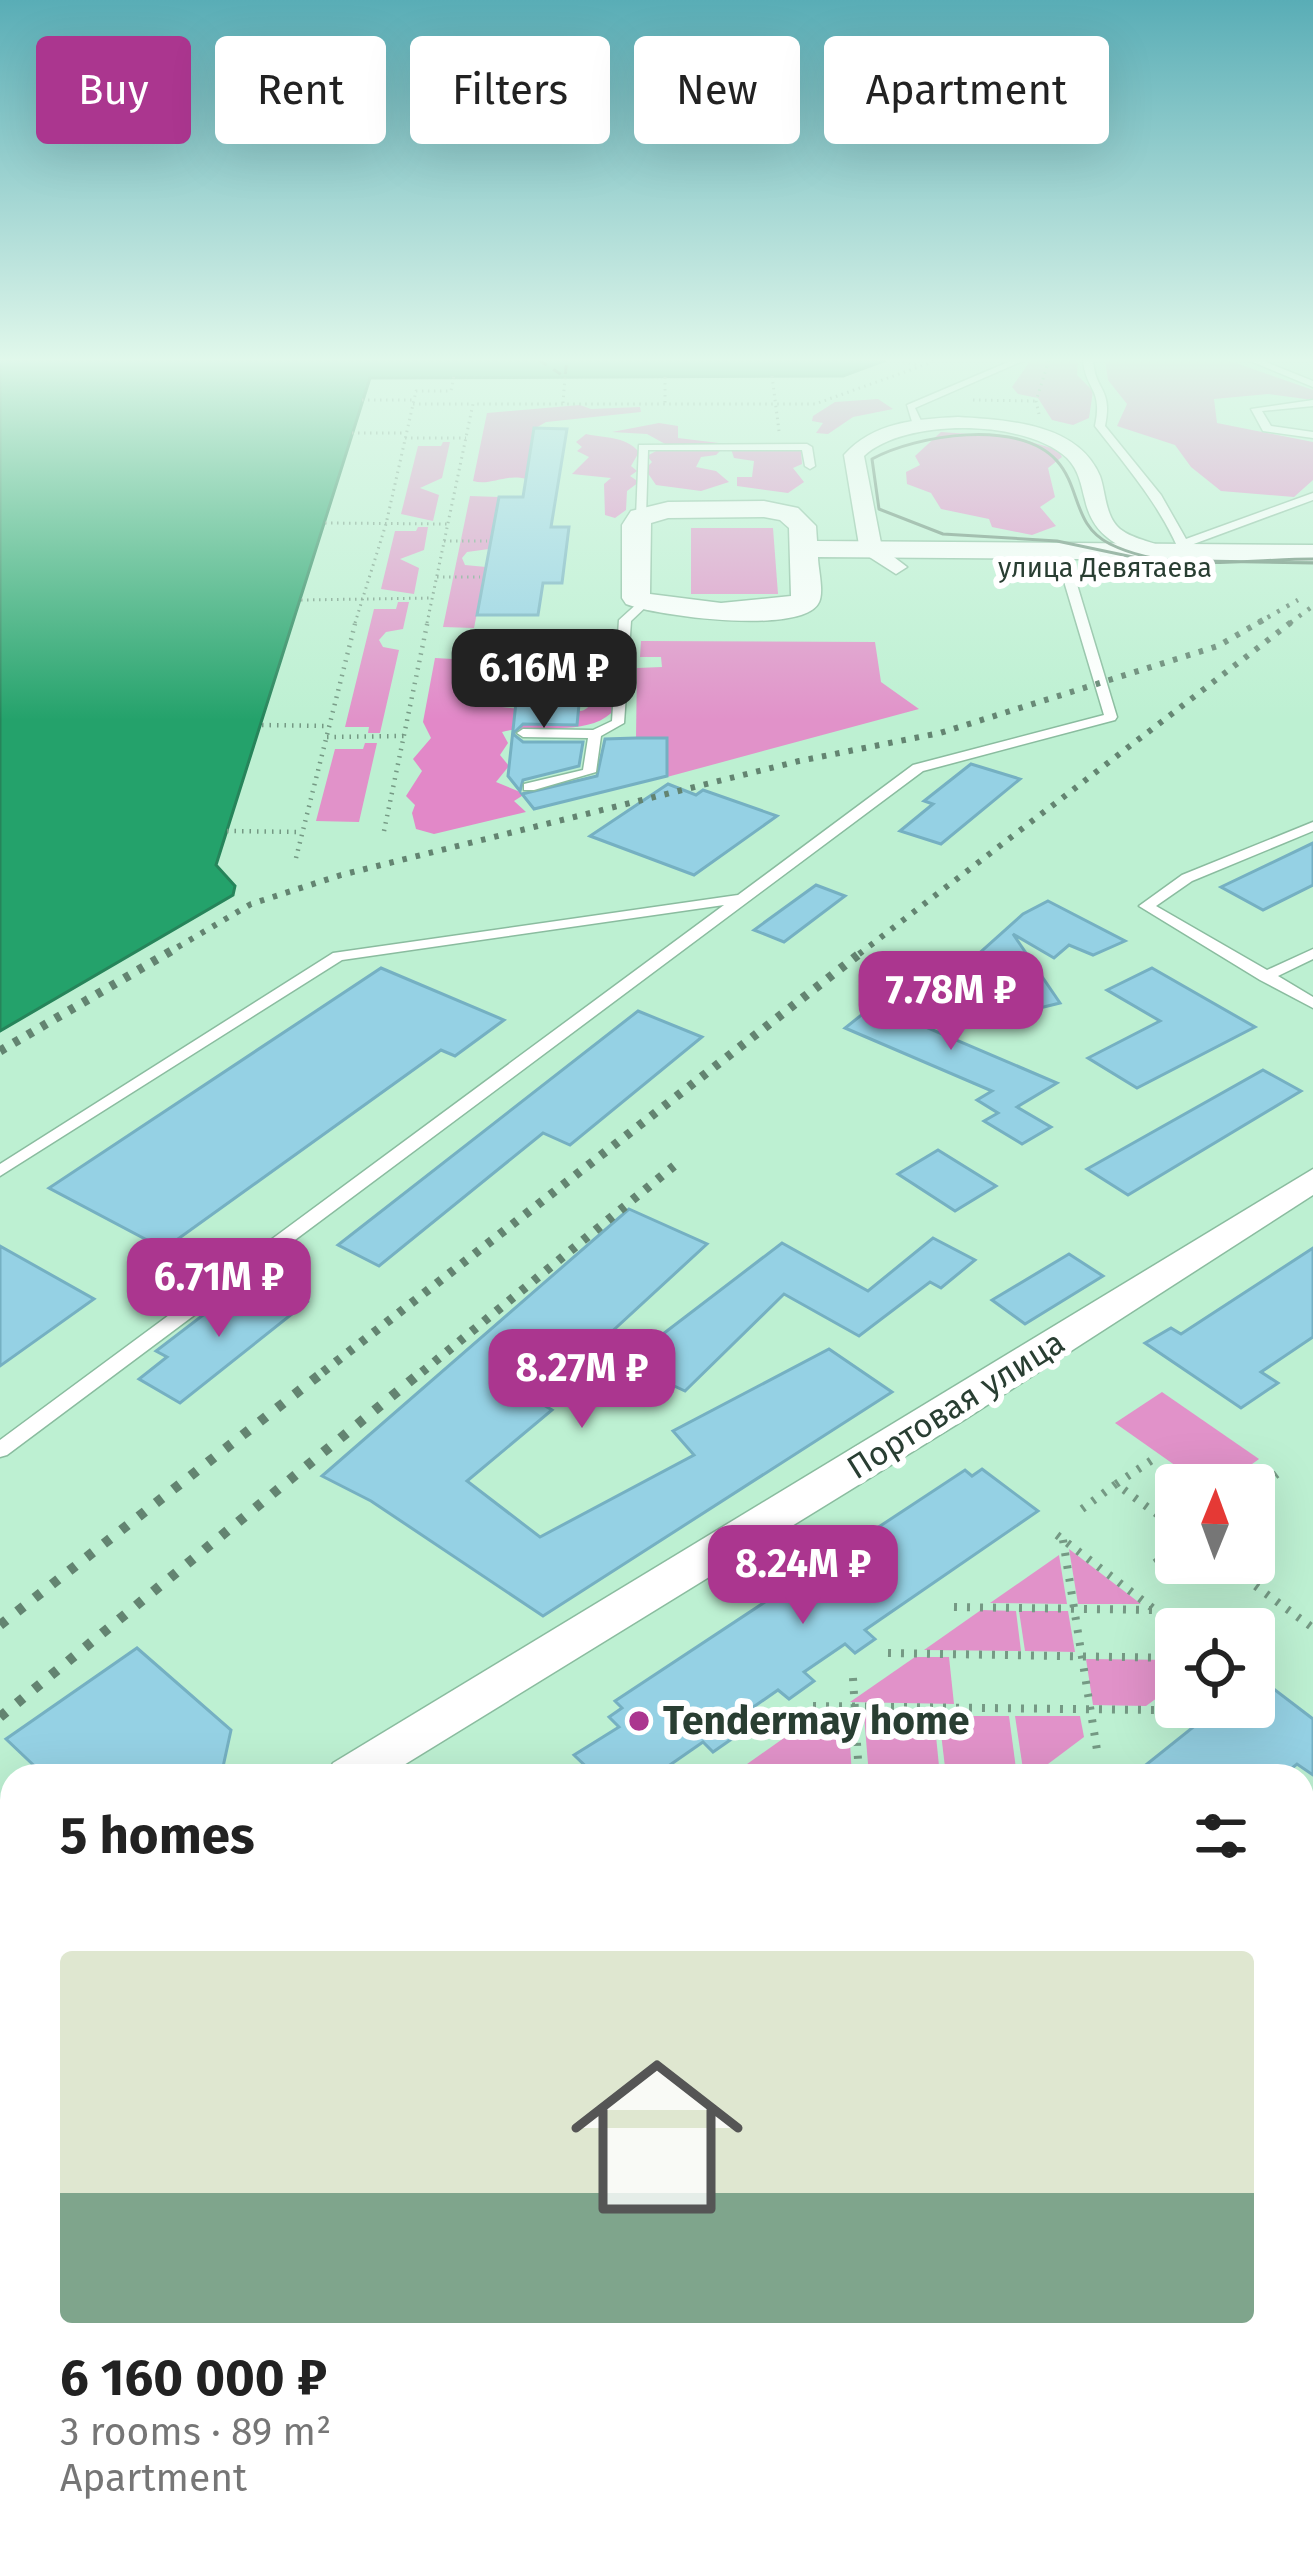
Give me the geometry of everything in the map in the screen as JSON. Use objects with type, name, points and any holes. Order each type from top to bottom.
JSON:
[{"type":"street","points":[[858,480],[871,551],[896,567]]},
{"type":"street","points":[[1088,480],[1103,525],[1132,546],[1180,555]]},
{"type":"street","points":[[668,509],[777,511],[796,518],[806,558],[809,595],[791,608],[670,609],[644,603],[634,593],[636,525],[641,518],[668,509]]},
{"type":"street","points":[[806,558],[871,551],[1180,555]]},
{"type":"street","name":"улица Девятаева","points":[[806,558],[896,567],[1066,568],[1180,555],[1313,553]]},
{"type":"street","name":"улица Девятаева","points":[[1180,555],[1313,570]]},
{"type":"street","name":"Портовая улица","points":[[371,1764],[950,1411],[1313,1180]]},
{"type":"lane","points":[[641,518],[642,480]]},
{"type":"lane","points":[[1144,480],[1176,528],[1180,555],[1313,496]]},
{"type":"lane","points":[[0,1450],[918,768],[1111,717],[1066,568]]},
{"type":"lane","points":[[523,733],[596,734],[618,723],[625,620],[644,603]]},
{"type":"lane","points":[[529,787],[589,772],[596,734]]},
{"type":"lane","points":[[1313,826],[1187,878],[1146,905],[1313,1003]]},
{"type":"lane","points":[[0,1171],[338,956],[742,898]]},
{"type":"lane","points":[[1265,977],[1313,953]]},
{"type":"path","points":[[296,858],[396,480]]},
{"type":"path","points":[[385,831],[457,480]]},
{"type":"path","points":[[325,523],[448,524]]},
{"type":"path","points":[[445,541],[487,541]]},
{"type":"path","points":[[437,577],[480,577]]},
{"type":"path","points":[[302,600],[433,598]]},
{"type":"path","points":[[262,725],[329,726]]},
{"type":"path","points":[[327,737],[404,736]]},
{"type":"path","points":[[227,831],[301,832]]},
{"type":"path","points":[[1082,1509],[1155,1458]]},
{"type":"path","points":[[1116,1484],[1155,1513]]},
{"type":"path","points":[[1098,1756],[1060,1537],[1155,1610]]},
{"type":"path","points":[[1253,1584],[1313,1628]]},
{"type":"path","points":[[954,1606],[1155,1610]]},
{"type":"path","points":[[888,1653],[1155,1658]]},
{"type":"path","points":[[853,1678],[858,1764]]},
{"type":"path","points":[[813,1706],[1155,1710]]},
{"type":"shaded area","points":[[0,480],[338,480],[216,865],[235,886],[233,895],[0,1031]]},
{"type":"shaded area","points":[[410,480],[438,480],[420,488],[439,495],[433,521],[401,514]]},
{"type":"shaded area","points":[[609,480],[639,482],[627,491],[626,510],[615,518],[605,515],[604,484]]},
{"type":"shaded area","points":[[653,480],[729,482],[701,491],[656,485]]},
{"type":"shaded area","points":[[737,480],[804,482],[788,493],[737,486]]},
{"type":"shaded area","points":[[907,480],[1051,480],[1055,497],[1040,507],[1056,526],[1032,535],[992,527],[989,519],[941,509],[931,493]]},
{"type":"shaded area","points":[[1207,480],[1313,480],[1294,497],[1221,491]]},
{"type":"shaded area","points":[[470,496],[499,497],[489,549],[467,552],[462,558],[465,565],[486,567],[474,628],[443,627]]},
{"type":"shaded area","points":[[428,527],[424,550],[400,559],[419,568],[414,594],[381,589],[395,531]]},
{"type":"shaded area","points":[[691,528],[773,528],[778,594],[691,594]]},
{"type":"shaded area","points":[[398,602],[409,602],[403,629],[386,632],[379,640],[383,647],[399,650],[380,733],[368,733],[369,727],[345,727],[374,609],[396,609]]},
{"type":"shaded area","points":[[641,641],[875,642],[881,682],[919,709],[667,777],[667,739],[636,738],[637,668],[662,667],[661,657],[640,657]]},
{"type":"shaded area","points":[[594,651],[606,655],[616,708],[605,718],[578,727],[502,732],[508,743],[500,755],[509,766],[496,782],[525,794],[514,801],[526,812],[434,834],[416,829],[415,805],[406,796],[422,771],[413,759],[431,738],[423,722],[435,658],[488,661],[490,669],[480,682],[483,689],[476,702],[577,711],[599,698],[593,678],[575,670],[579,658]]},
{"type":"shaded area","points":[[365,743],[377,743],[359,822],[316,821],[335,749],[363,749]]},
{"type":"shaded area","points":[[1162,1392],[1259,1459],[1252,1464],[1173,1464],[1115,1423]]},
{"type":"shaded area","points":[[1069,1549],[1141,1604],[1078,1604]]},
{"type":"shaded area","points":[[1059,1555],[1067,1604],[990,1603]]},
{"type":"shaded area","points":[[981,1610],[1016,1611],[1021,1651],[924,1650]]},
{"type":"shaded area","points":[[1019,1611],[1068,1611],[1075,1652],[1025,1651]]},
{"type":"shaded area","points":[[915,1657],[949,1657],[954,1704],[850,1702]]},
{"type":"shaded area","points":[[1086,1659],[1155,1660],[1155,1699],[1146,1706],[1093,1705]]},
{"type":"shaded area","points":[[825,1709],[848,1710],[851,1764],[747,1764]]},
{"type":"shaded area","points":[[864,1715],[934,1716],[939,1764],[868,1764]]},
{"type":"shaded area","points":[[939,1716],[1009,1716],[1015,1764],[945,1764]]},
{"type":"shaded area","points":[[1015,1716],[1080,1716],[1084,1737],[1048,1764],[1022,1764]]},
{"type":"building","points":[[526,480],[559,480],[551,527],[569,527],[562,583],[543,583],[538,615],[477,615],[499,497],[523,497]]},
{"type":"building","points":[[518,684],[581,684],[577,725],[523,724],[513,734],[523,742],[583,742],[579,766],[523,780],[520,791],[508,776]]},
{"type":"building","points":[[667,738],[667,776],[534,809],[522,794],[597,776],[605,739]]},
{"type":"building","points":[[971,764],[1020,779],[941,844],[900,831],[933,804],[924,801]]},
{"type":"building","points":[[668,784],[696,795],[703,790],[777,816],[694,875],[590,836]]},
{"type":"building","points":[[1313,843],[1313,885],[1263,910],[1221,887]]},
{"type":"building","points":[[816,885],[845,896],[784,942],[754,930]]},
{"type":"building","points":[[1048,901],[1125,941],[1093,955],[1069,945],[1054,958],[1013,934],[1060,1003],[1019,1013],[974,958],[1023,914]]},
{"type":"building","points":[[887,964],[939,985],[900,1016],[1057,1083],[1017,1107],[1051,1127],[1022,1144],[984,1121],[998,1113],[977,1100],[992,1091],[845,1028],[888,994],[862,983]]},
{"type":"building","points":[[381,968],[504,1020],[455,1056],[441,1050],[164,1249],[49,1188]]},
{"type":"building","points":[[1152,968],[1255,1027],[1137,1088],[1088,1058],[1160,1021],[1107,990]]},
{"type":"building","points":[[638,1011],[702,1037],[570,1145],[543,1133],[379,1266],[338,1245]]},
{"type":"building","points":[[1263,1070],[1301,1091],[1128,1195],[1087,1169]]},
{"type":"building","points":[[938,1150],[996,1186],[955,1211],[898,1174]]},
{"type":"building","points":[[629,1209],[707,1244],[594,1348],[559,1331],[505,1382],[552,1410],[467,1481],[540,1537],[694,1455],[673,1431],[829,1349],[892,1392],[543,1616],[371,1501],[322,1476]]},
{"type":"building","points":[[933,1238],[975,1260],[941,1288],[930,1282],[859,1336],[784,1294],[685,1391],[625,1363],[782,1243],[868,1291]]},
{"type":"building","points":[[0,1246],[94,1299],[0,1366]]},
{"type":"building","points":[[1313,1248],[1313,1337],[1261,1372],[1278,1383],[1241,1408],[1145,1343],[1171,1328],[1181,1334]]},
{"type":"building","points":[[1069,1254],[1103,1276],[1025,1324],[992,1300]]},
{"type":"building","points":[[266,1281],[307,1302],[180,1403],[139,1379],[167,1357],[156,1351],[224,1299],[235,1305]]},
{"type":"building","points":[[982,1469],[1038,1511],[865,1630],[875,1639],[855,1653],[845,1644],[804,1672],[814,1681],[789,1699],[778,1690],[726,1726],[736,1736],[713,1752],[703,1742],[671,1764],[583,1764],[574,1755],[619,1727],[609,1717],[622,1708],[615,1701],[965,1470],[972,1476]]},
{"type":"building","points":[[137,1648],[231,1730],[224,1764],[32,1764],[6,1739]]},
{"type":"building","points":[[1275,1690],[1313,1719],[1313,1764],[1147,1764],[1192,1728],[1275,1728]]},
{"type":"tram line","points":[[875,480],[879,509],[943,534],[1057,541],[1170,560]]},
{"type":"tram line","points":[[1069,480],[1083,517],[1098,536],[1134,553],[1170,560]]},
{"type":"tram line","points":[[1243,562],[1313,559]]},
{"type":"tram line","points":[[1170,560],[1243,562]]},
{"type":"tram line","points":[[1170,560],[1243,562]]},
{"type":"tram line","points":[[1243,562],[1313,563]]},
{"type":"railway","points":[[1258,623],[1298,600]]},
{"type":"railway","points":[[1292,621],[1313,606]]},
{"type":"railway","points":[[166,954],[251,904],[341,875],[799,761],[940,733],[1218,646],[1263,620]]},
{"type":"railway","points":[[859,954],[1292,621]]},
{"type":"railway","points":[[0,1051],[171,951]]},
{"type":"railway","points":[[323,1372],[863,951]]},
{"type":"railway","points":[[422,1372],[674,1166]]},
{"type":"railway","points":[[0,1625],[327,1369]]},
{"type":"railway","points":[[0,1717],[425,1369]]},
{"type":"place","name":"Tendermay home","points":[[639,1721]]}]
